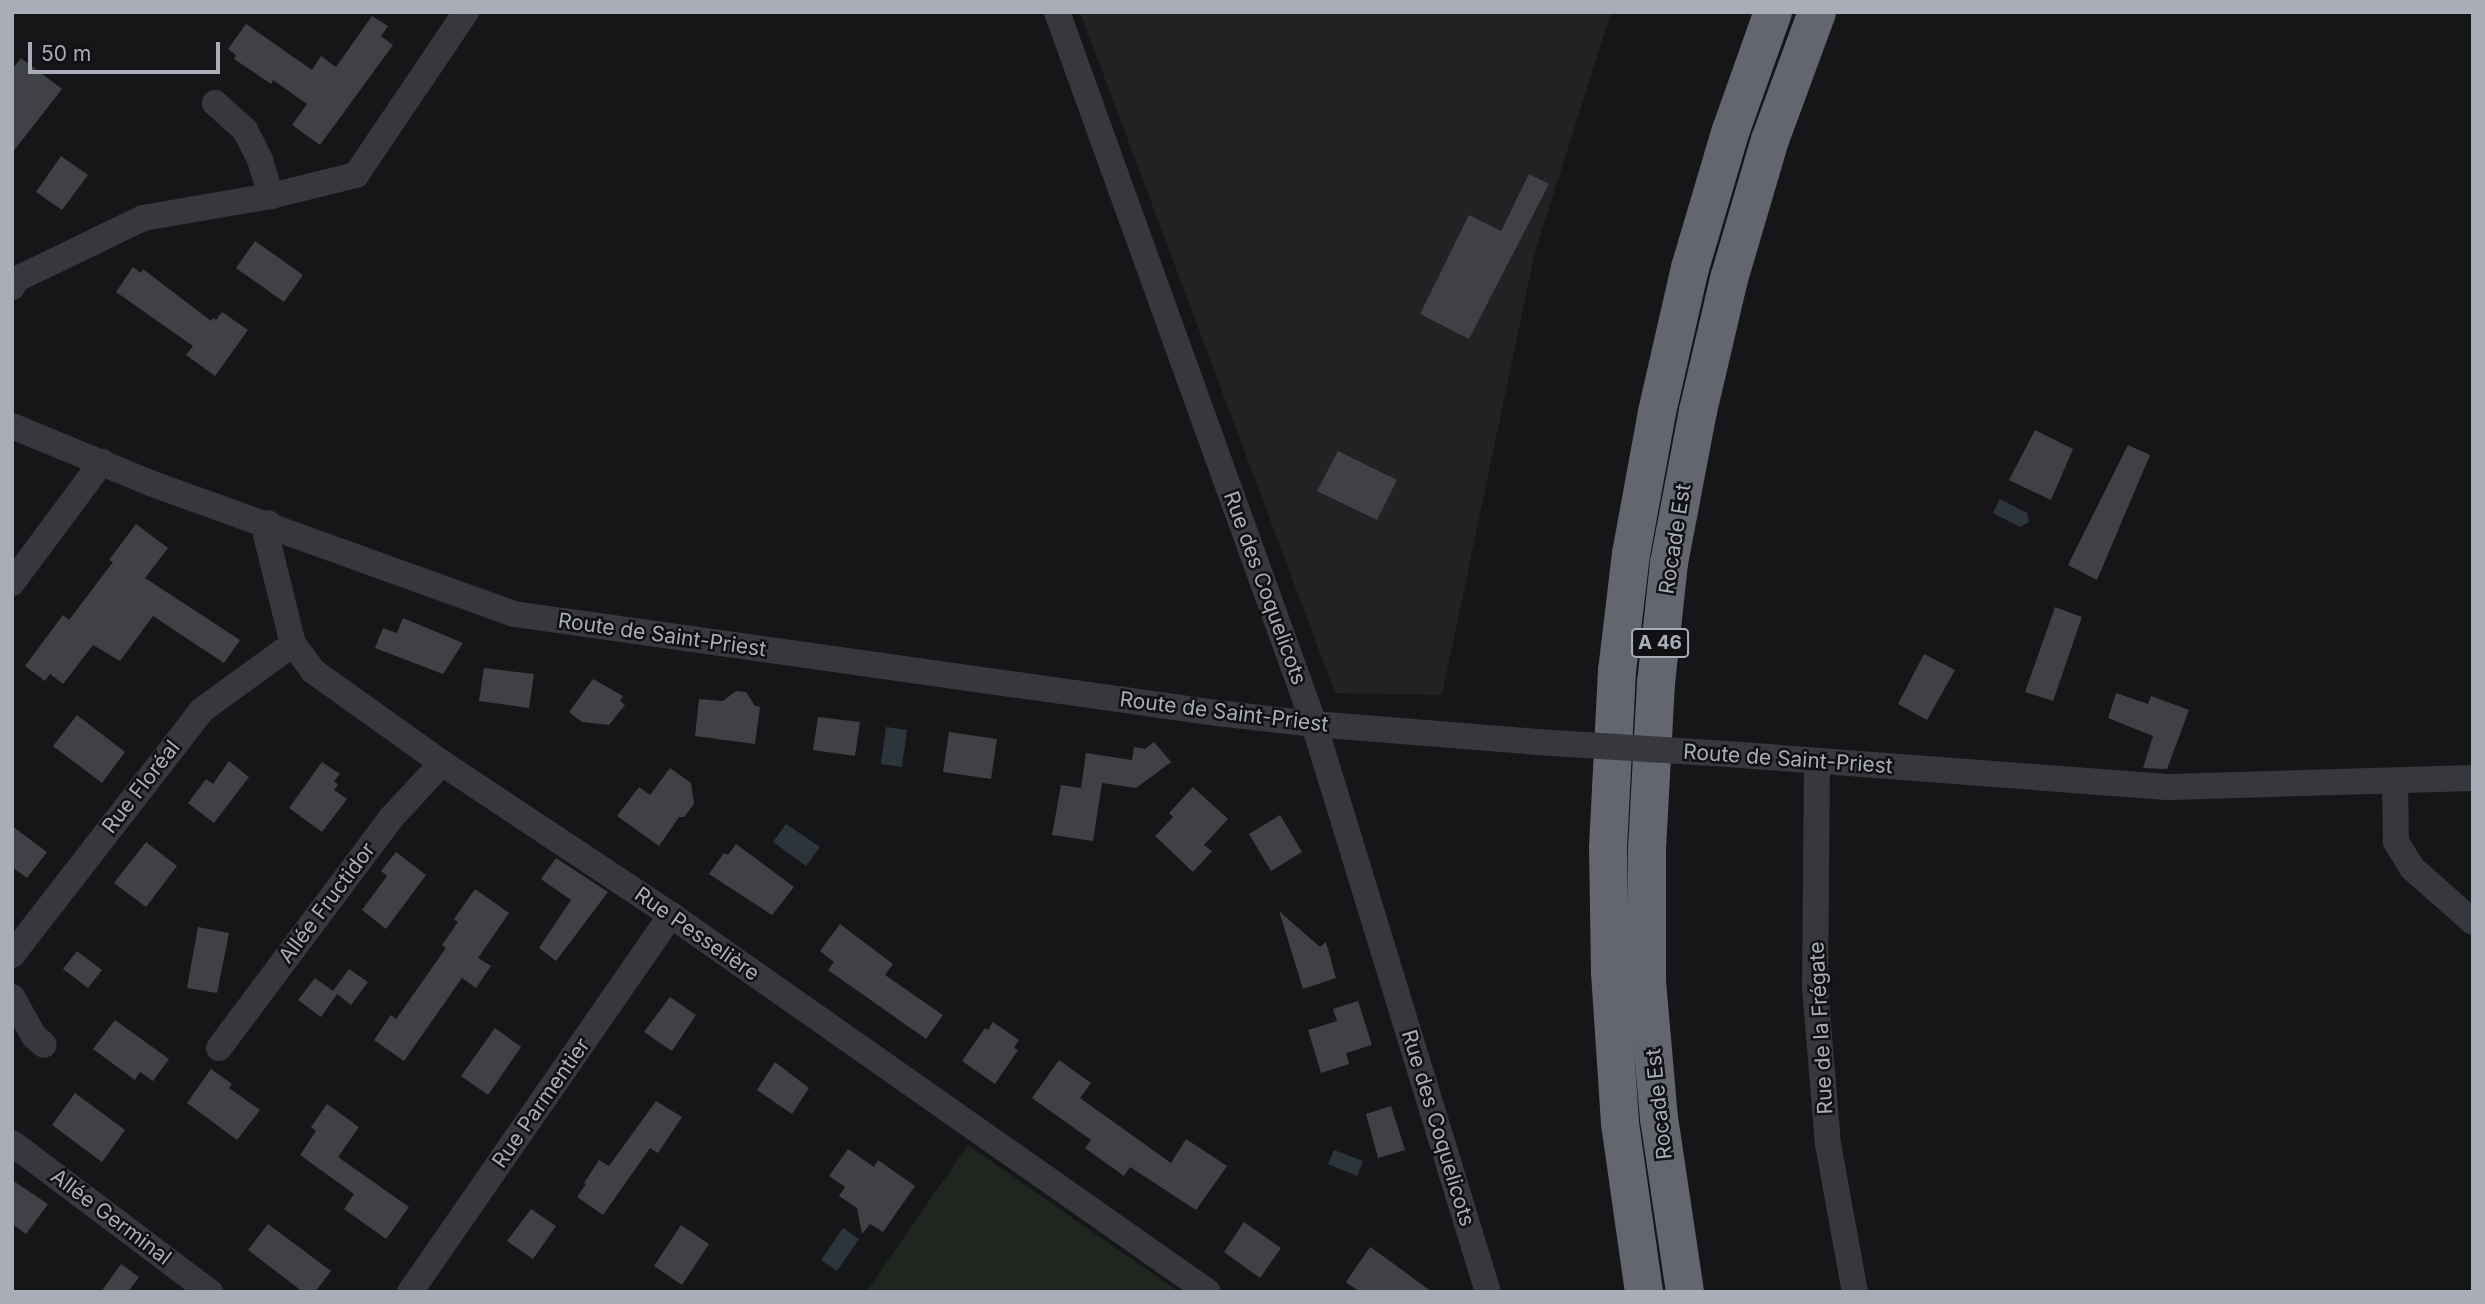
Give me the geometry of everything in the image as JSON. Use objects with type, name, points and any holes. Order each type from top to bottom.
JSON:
[{"type":"highway","name":"Rocade Est","points":[[1644,1292],[1620,1123],[1610,971],[1608,848],[1617,671],[1631,554],[1657,412],[1687,281],[1731,130],[1773,12]]},
{"type":"highway","name":"Rocade Est","points":[[1685,1292],[1659,1119],[1647,981],[1647,849],[1656,683],[1669,563],[1698,411],[1723,305],[1770,140],[1817,12]]},
{"type":"street","points":[[12,287],[17,279],[143,218],[271,196],[356,175],[466,12]]},
{"type":"street","name":"Rue des Coquelicots","points":[[1057,12],[1314,724],[1488,1292]]},
{"type":"street","points":[[215,103],[245,130],[260,160],[271,196]]},
{"type":"street","name":"Route de Saint-Priest","points":[[12,426],[150,483],[268,523],[513,614],[1055,691],[1314,724],[2170,787],[2473,778]]},
{"type":"street","points":[[12,583],[102,461]]},
{"type":"street","name":"Rue Pesselière","points":[[268,523],[266,535],[293,643],[313,671],[442,763],[671,915],[1208,1292]]},
{"type":"street","name":"Rue Floréal","points":[[12,954],[202,710],[293,643]]},
{"type":"street","name":"Rue de la Frégate","points":[[1817,761],[1815,987],[1828,1144],[1855,1292]]},
{"type":"street","name":"Allée Fructidor","points":[[219,1048],[392,817],[442,763]]},
{"type":"street","points":[[2395,781],[2396,842],[2420,876],[2473,922]]},
{"type":"street","name":"Rue Parmentier","points":[[410,1292],[671,915]]},
{"type":"street","points":[[12,998],[34,1035],[44,1045]]},
{"type":"street","name":"Allée Germinal","points":[[12,1143],[210,1292]]},
{"type":"shaded area","points":[[1080,12],[1611,12],[1535,252],[1442,695],[1335,693]]},
{"type":"shaded area","points":[[2000,499],[2027,513],[2029,522],[2020,527],[1993,513]]},
{"type":"shaded area","points":[[886,727],[907,730],[902,767],[881,764]]},
{"type":"shaded area","points":[[786,824],[820,847],[806,866],[773,842]]},
{"type":"shaded area","points":[[968,1145],[1179,1292],[866,1292]]},
{"type":"shaded area","points":[[1334,1150],[1363,1161],[1357,1176],[1328,1164]]},
{"type":"shaded area","points":[[843,1228],[859,1239],[837,1271],[821,1260]]},
{"type":"building","points":[[372,16],[388,26],[381,36],[393,45],[320,145],[292,125],[307,104],[273,80],[271,84],[234,59],[236,55],[228,49],[246,24],[312,70],[321,56],[336,67]]},
{"type":"building","points":[[21,58],[62,89],[12,153],[12,69]]},
{"type":"building","points":[[61,156],[88,175],[62,210],[36,192]]},
{"type":"building","points":[[1529,174],[1549,184],[1469,339],[1420,314],[1469,215],[1501,231]]},
{"type":"building","points":[[255,241],[303,275],[284,302],[236,268]]},
{"type":"building","points":[[133,267],[141,273],[143,269],[211,321],[213,318],[216,320],[222,312],[248,330],[215,376],[186,355],[193,346],[116,292]]},
{"type":"building","points":[[2035,430],[2073,449],[2051,500],[2009,480]]},
{"type":"building","points":[[2128,445],[2150,455],[2097,580],[2068,565]]},
{"type":"building","points":[[1338,451],[1397,480],[1377,520],[1317,491]]},
{"type":"building","points":[[136,524],[168,548],[145,578],[240,640],[224,663],[153,616],[120,661],[93,645],[63,684],[50,674],[45,681],[25,666],[63,615],[69,620],[113,562],[109,560]]},
{"type":"building","points":[[2055,607],[2082,617],[2053,701],[2025,692]]},
{"type":"building","points":[[403,618],[463,643],[443,674],[375,648],[383,628],[397,633]]},
{"type":"building","points":[[1924,654],[1955,670],[1927,720],[1898,704]]},
{"type":"building","points":[[484,668],[534,674],[529,708],[479,701]]},
{"type":"building","points":[[593,679],[623,696],[620,701],[625,705],[609,725],[582,722],[569,712]]},
{"type":"building","points":[[736,691],[746,692],[755,706],[760,707],[755,744],[695,736],[699,699],[723,701]]},
{"type":"building","points":[[2116,693],[2148,704],[2151,696],[2189,710],[2167,769],[2143,768],[2153,736],[2108,718]]},
{"type":"building","points":[[77,715],[125,752],[102,783],[53,746]]},
{"type":"building","points":[[818,717],[860,722],[855,756],[813,750]]},
{"type":"building","points":[[949,732],[997,739],[991,779],[943,772]]},
{"type":"building","points":[[1154,742],[1171,762],[1136,788],[1102,783],[1093,841],[1052,835],[1061,785],[1081,788],[1086,753],[1132,760],[1134,747],[1145,749]]},
{"type":"building","points":[[229,761],[249,777],[214,823],[188,803],[206,779],[213,784]]},
{"type":"building","points":[[322,762],[340,774],[334,781],[338,785],[334,790],[347,799],[322,832],[289,808]]},
{"type":"building","points":[[670,768],[691,783],[694,804],[684,817],[679,817],[659,846],[617,816],[639,787],[650,795]]},
{"type":"building","points":[[1193,787],[1228,819],[1204,845],[1212,851],[1193,872],[1155,836],[1173,817],[1169,813]]},
{"type":"building","points":[[1280,815],[1302,852],[1271,871],[1249,834]]},
{"type":"building","points":[[12,826],[47,852],[27,878],[12,867]]},
{"type":"building","points":[[146,842],[177,866],[146,907],[114,883]]},
{"type":"building","points":[[736,844],[794,887],[772,915],[709,874],[724,853],[728,855]]},
{"type":"building","points":[[396,852],[426,875],[386,929],[362,910],[387,876],[381,871]]},
{"type":"building","points":[[556,858],[608,892],[556,961],[539,948],[571,900],[541,879]]},
{"type":"building","points":[[475,889],[509,913],[478,958],[491,966],[476,988],[462,978],[404,1061],[374,1040],[391,1015],[396,1019],[446,948],[442,945],[458,922],[454,919]]},
{"type":"building","points":[[1279,911],[1320,947],[1326,942],[1336,978],[1303,989]]},
{"type":"building","points":[[840,924],[893,964],[885,975],[943,1015],[926,1039],[828,970],[834,962],[820,951]]},
{"type":"building","points":[[198,927],[229,933],[217,993],[187,988]]},
{"type":"building","points":[[77,951],[102,970],[88,988],[63,969]]},
{"type":"building","points":[[349,969],[368,982],[351,1005],[337,994],[321,1017],[298,1000],[315,978],[333,991]]},
{"type":"building","points":[[670,997],[696,1015],[672,1051],[644,1032]]},
{"type":"building","points":[[1358,1001],[1372,1045],[1346,1053],[1349,1064],[1321,1073],[1308,1030],[1337,1021],[1333,1009]]},
{"type":"building","points":[[115,1020],[169,1059],[153,1081],[140,1072],[135,1080],[93,1049]]},
{"type":"building","points":[[993,1022],[1019,1040],[1014,1048],[1018,1050],[995,1084],[962,1061],[985,1028],[988,1030]]},
{"type":"building","points":[[495,1028],[521,1047],[488,1095],[461,1076]]},
{"type":"building","points":[[1059,1060],[1091,1083],[1080,1098],[1171,1163],[1186,1139],[1227,1166],[1196,1210],[1130,1167],[1124,1176],[1085,1148],[1091,1140],[1032,1098]]},
{"type":"building","points":[[775,1062],[809,1088],[792,1114],[757,1090]]},
{"type":"building","points":[[211,1069],[232,1084],[229,1088],[260,1110],[237,1140],[187,1103]]},
{"type":"building","points":[[75,1093],[125,1130],[102,1162],[52,1125]]},
{"type":"building","points":[[656,1101],[682,1117],[658,1153],[650,1148],[603,1215],[577,1197],[599,1160],[609,1166]]},
{"type":"building","points":[[327,1104],[359,1127],[338,1157],[409,1207],[386,1239],[344,1209],[354,1194],[300,1155],[316,1131],[311,1127]]},
{"type":"building","points":[[1391,1106],[1405,1150],[1378,1158],[1366,1114]]},
{"type":"building","points":[[848,1149],[874,1167],[878,1160],[915,1186],[883,1232],[870,1224],[862,1234],[857,1208],[839,1196],[845,1187],[829,1176]]},
{"type":"building","points":[[12,1180],[48,1204],[26,1234],[12,1224]]},
{"type":"building","points":[[531,1209],[556,1226],[533,1259],[507,1241]]},
{"type":"building","points":[[1244,1222],[1281,1248],[1260,1278],[1224,1252]]},
{"type":"building","points":[[268,1224],[331,1271],[315,1292],[303,1292],[248,1250]]},
{"type":"building","points":[[681,1225],[709,1244],[682,1285],[654,1266]]},
{"type":"building","points":[[1370,1247],[1432,1292],[1360,1292],[1346,1282]]},
{"type":"building","points":[[121,1264],[139,1277],[128,1292],[101,1292]]}]
